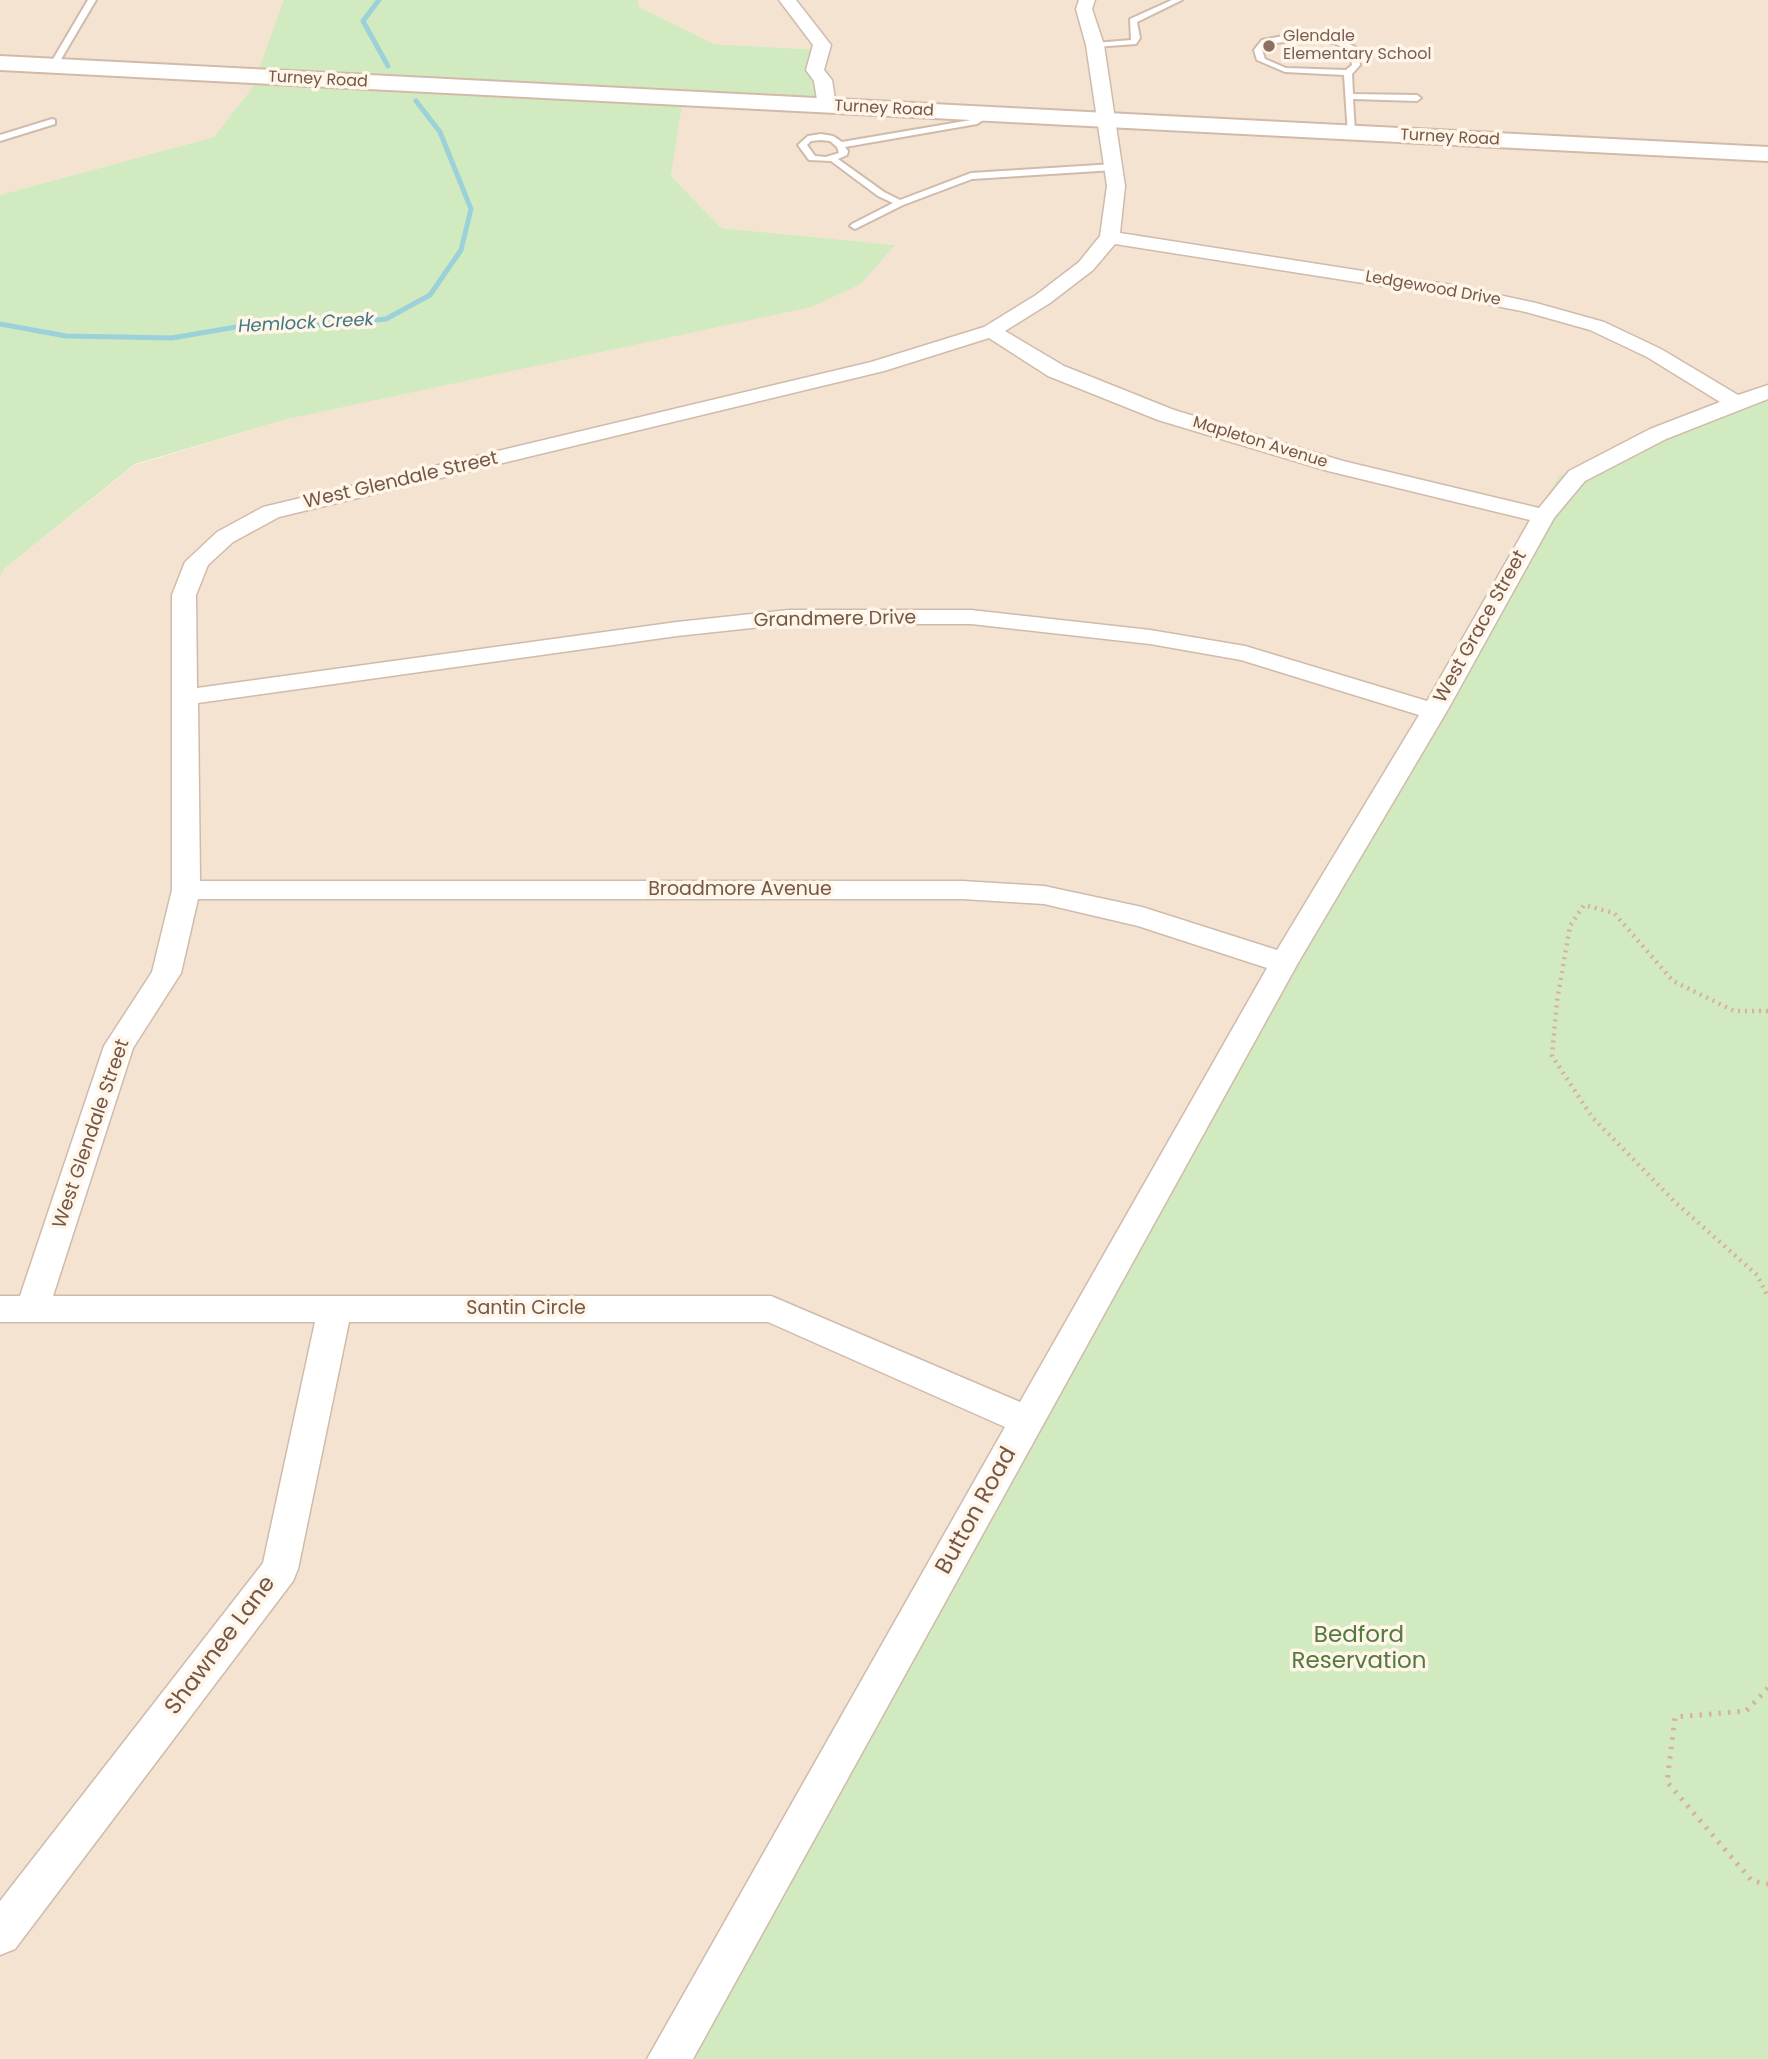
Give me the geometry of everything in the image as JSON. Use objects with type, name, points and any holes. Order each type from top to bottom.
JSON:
[{"type":"street","points":[[787,0],[822,45],[815,70],[823,80],[827,106]]},
{"type":"street","points":[[1087,0],[1084,9],[1095,46],[1116,186],[1110,237]]},
{"type":"street","name":"Turney Road","points":[[0,63],[1768,154]]},
{"type":"street","name":"West Glendale Street","points":[[16,1309],[119,1046],[166,973],[186,890],[187,697],[184,595],[197,562],[225,537],[271,512],[877,367],[991,331],[1043,299],[1086,266],[1110,237]]},
{"type":"street","name":"Ledgewood Drive","points":[[1110,237],[1452,291],[1529,307],[1597,326],[1654,354],[1736,403]]},
{"type":"street","name":"Mapleton Avenue","points":[[991,331],[1056,371],[1166,415],[1336,466],[1544,516]]},
{"type":"street","name":"West Grace Street","points":[[1284,963],[1434,710],[1544,516],[1577,476],[1658,434],[1768,391]]},
{"type":"street","name":"Grandmere Drive","points":[[187,697],[677,629],[789,617],[971,617],[1137,635],[1245,653],[1434,710]]},
{"type":"street","name":"Broadmore Avenue","points":[[186,890],[962,890],[1044,895],[1142,917],[1284,963]]},
{"type":"street","name":"Button Road","points":[[670,2059],[1284,963]]},
{"type":"street","name":"Santin Circle","points":[[16,1309],[771,1309],[1028,1421]]},
{"type":"street","name":"Shawnee Lane","points":[[0,1934],[280,1569],[335,1309]]},
{"type":"lane","points":[[53,66],[92,0]]},
{"type":"lane","points":[[1095,46],[1133,43],[1136,38],[1133,21],[1178,0]]},
{"type":"lane","points":[[1348,73],[1285,70],[1261,60],[1258,50],[1265,42],[1283,37],[1336,41],[1354,50],[1356,65],[1348,73],[1351,133]]},
{"type":"lane","points":[[1349,96],[1417,98]]},
{"type":"lane","points":[[900,203],[881,194],[834,160],[812,158],[803,148],[802,142],[815,137],[827,137],[840,145],[974,122],[986,114]]},
{"type":"lane","points":[[0,138],[52,122]]},
{"type":"lane","points":[[834,160],[843,155],[840,145]]},
{"type":"lane","points":[[855,226],[900,203],[971,176],[1114,167]]},
{"type":"path","points":[[1768,1011],[1734,1011],[1673,981],[1614,913],[1584,905],[1570,926],[1552,1056],[1592,1117],[1675,1202],[1757,1275],[1768,1297]]},
{"type":"path","points":[[1768,1688],[1746,1711],[1675,1717],[1667,1782],[1752,1881],[1768,1884]]},
{"type":"shaded area","points":[[0,0],[285,0],[252,88],[214,137],[0,195]]},
{"type":"shaded area","points":[[638,0],[1768,0],[1768,391],[669,2059],[0,2059],[0,577],[4,569],[135,465],[287,419],[861,284],[894,245],[721,228],[671,176],[683,98],[821,50],[714,44],[639,7]]},
{"type":"green space","points":[[284,0],[638,0],[639,7],[714,44],[821,50],[827,106],[683,99],[671,176],[721,228],[895,245],[861,284],[811,307],[287,419],[135,464],[4,569],[0,577],[0,195],[214,137],[252,88]]},
{"type":"green space","name":"Bedford Reservation","points":[[1768,391],[1768,2059],[654,2059],[1559,476]]},
{"type":"waterway","name":"Hemlock Creek","points":[[379,0],[363,21],[388,66]]},
{"type":"waterway","name":"Hemlock Creek","points":[[0,324],[66,336],[172,338],[236,327],[323,325],[386,319],[430,295],[461,250],[471,209],[440,132],[416,101]]},
{"type":"place","name":"Glendale Elementary School","points":[[1269,46]]}]
